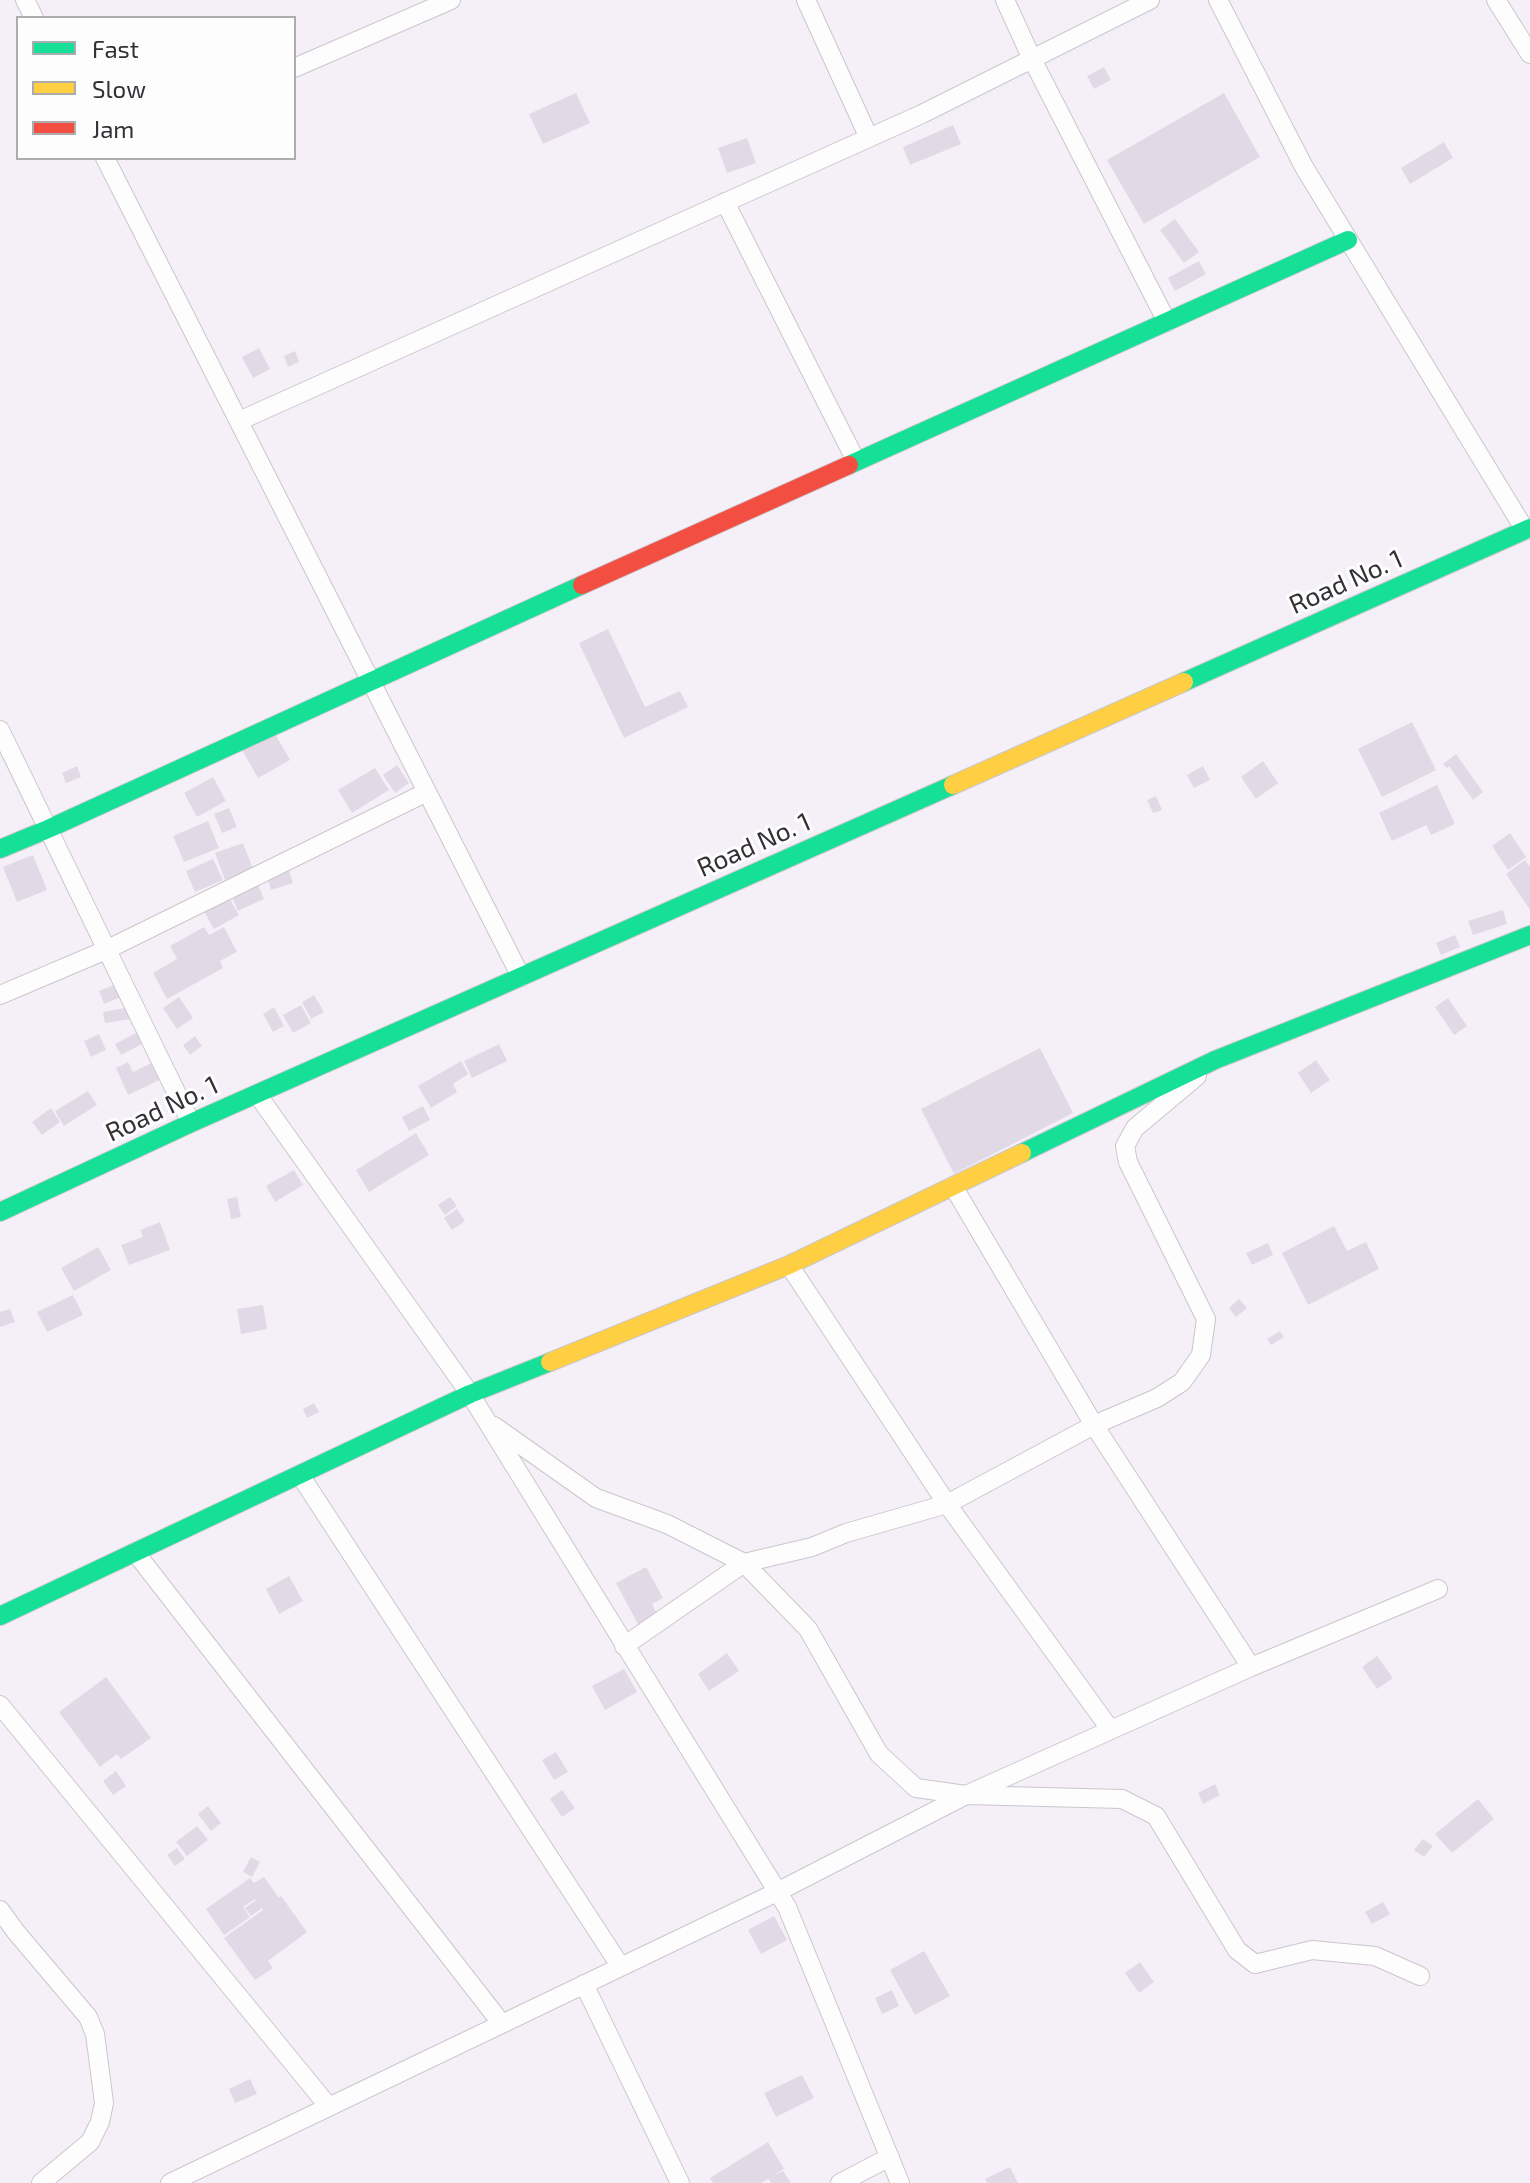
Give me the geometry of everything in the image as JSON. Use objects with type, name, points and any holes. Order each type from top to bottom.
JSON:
[{"type":"main road","points":[[0,849],[1348,240]]},
{"type":"main road","name":"Road No. 1","points":[[0,1212],[191,1123],[1528,529]]},
{"type":"main road","points":[[0,1616],[470,1394],[789,1265],[1215,1060],[1530,935]]},
{"type":"street","points":[[296,67],[451,0]]},
{"type":"street","points":[[806,0],[869,138]]},
{"type":"street","points":[[1005,0],[1167,322]]},
{"type":"street","points":[[239,421],[922,114],[1150,0]]},
{"type":"street","points":[[1218,0],[1304,167],[1528,529]]},
{"type":"street","points":[[1496,0],[1530,54]]},
{"type":"street","points":[[106,160],[521,977]]},
{"type":"street","points":[[725,202],[856,461]]},
{"type":"street","points":[[0,730],[191,1123]]},
{"type":"street","points":[[0,995],[106,950],[427,792]]},
{"type":"street","points":[[624,1646],[744,1563],[812,1547],[846,1533],[947,1504],[1094,1425],[1157,1398],[1182,1382],[1201,1355],[1206,1319],[1128,1162],[1125,1146],[1135,1128],[1215,1060]]},
{"type":"street","points":[[257,1094],[470,1394],[787,1907],[900,2183]]},
{"type":"street","points":[[953,1186],[1094,1425],[1251,1667]]},
{"type":"street","points":[[789,1265],[947,1504],[1110,1729]]},
{"type":"street","points":[[485,1420],[596,1498],[667,1524],[744,1563],[808,1629],[879,1754],[916,1788],[966,1795],[1122,1799],[1156,1816],[1237,1950],[1255,1964],[1312,1950],[1375,1956],[1420,1976]]},
{"type":"street","points":[[300,1475],[621,1967]]},
{"type":"street","points":[[135,1552],[502,2024]]},
{"type":"street","points":[[170,2183],[777,1892],[966,1795],[1251,1667],[1438,1589]]},
{"type":"street","points":[[0,1705],[329,2107]]},
{"type":"street","points":[[0,1910],[88,2017],[95,2034],[104,2103],[100,2122],[90,2142],[41,2183]]},
{"type":"street","points":[[584,1984],[680,2183]]},
{"type":"street","points":[[840,2183],[890,2157]]},
{"type":"building","points":[[1104,67],[1111,80],[1094,89],[1087,76]]},
{"type":"building","points":[[576,93],[590,123],[543,144],[529,114]]},
{"type":"building","points":[[1224,93],[1260,157],[1144,224],[1107,160]]},
{"type":"building","points":[[953,125],[961,144],[910,165],[903,147]]},
{"type":"building","points":[[747,138],[756,163],[727,173],[718,148]]},
{"type":"building","points":[[1444,142],[1453,158],[1410,184],[1401,168]]},
{"type":"building","points":[[1175,219],[1199,252],[1184,263],[1160,230]]},
{"type":"building","points":[[1199,261],[1206,274],[1175,291],[1168,278]]},
{"type":"building","points":[[259,348],[270,369],[253,378],[242,357]]},
{"type":"building","points":[[295,351],[299,362],[288,367],[284,356]]},
{"type":"building","points":[[608,629],[645,707],[680,691],[688,707],[624,738],[579,643]]},
{"type":"building","points":[[1412,722],[1436,770],[1382,797],[1358,749]]},
{"type":"building","points":[[273,730],[290,760],[258,778],[241,748]]},
{"type":"building","points":[[1456,754],[1483,792],[1473,800],[1449,766],[1447,768],[1443,764]]},
{"type":"building","points":[[1263,761],[1278,783],[1256,799],[1241,777]]},
{"type":"building","points":[[397,765],[409,783],[395,793],[383,775]]},
{"type":"building","points":[[77,766],[81,777],[66,783],[62,773]]},
{"type":"building","points":[[1203,766],[1210,780],[1194,788],[1187,775]]},
{"type":"building","points":[[375,768],[389,790],[352,813],[338,790]]},
{"type":"building","points":[[213,777],[226,801],[197,817],[184,793]]},
{"type":"building","points":[[1437,785],[1455,824],[1431,835],[1426,825],[1392,841],[1379,813]]},
{"type":"building","points":[[1156,796],[1162,810],[1153,813],[1147,800]]},
{"type":"building","points":[[229,808],[237,827],[222,833],[214,814]]},
{"type":"building","points":[[208,821],[219,848],[184,862],[173,836]]},
{"type":"building","points":[[1510,833],[1526,857],[1508,870],[1492,846]]},
{"type":"building","points":[[243,843],[253,869],[225,880],[215,853]]},
{"type":"building","points":[[33,855],[47,890],[17,902],[3,867]]},
{"type":"building","points":[[213,859],[223,880],[195,892],[186,871]]},
{"type":"building","points":[[1525,860],[1530,867],[1530,910],[1506,874]]},
{"type":"building","points":[[287,863],[293,883],[271,890],[265,870]]},
{"type":"building","points":[[256,880],[264,899],[238,911],[230,892]]},
{"type":"building","points":[[226,892],[239,915],[214,929],[201,906]]},
{"type":"building","points":[[1503,910],[1507,924],[1473,935],[1468,921]]},
{"type":"building","points":[[204,927],[209,935],[224,927],[237,952],[220,961],[223,968],[167,999],[153,973],[177,959],[170,946]]},
{"type":"building","points":[[1455,935],[1460,947],[1441,955],[1436,943]]},
{"type":"building","points":[[119,983],[124,996],[104,1004],[99,991]]},
{"type":"building","points":[[314,995],[324,1012],[311,1019],[302,1002]]},
{"type":"building","points":[[179,997],[193,1018],[177,1029],[163,1008]]},
{"type":"building","points":[[1448,998],[1467,1026],[1454,1035],[1435,1007]]},
{"type":"building","points":[[301,1005],[311,1023],[293,1033],[283,1015]]},
{"type":"building","points":[[130,1007],[132,1019],[105,1023],[103,1012]]},
{"type":"building","points":[[274,1007],[284,1026],[273,1032],[263,1014]]},
{"type":"building","points":[[140,1031],[146,1042],[121,1055],[115,1044]]},
{"type":"building","points":[[99,1034],[106,1050],[91,1057],[84,1041]]},
{"type":"building","points":[[195,1036],[202,1046],[190,1055],[183,1045]]},
{"type":"building","points":[[499,1044],[507,1061],[472,1078],[464,1061]]},
{"type":"building","points":[[1040,1048],[1073,1113],[954,1174],[921,1109]]},
{"type":"building","points":[[162,1058],[170,1075],[128,1095],[116,1068],[128,1062],[133,1072]]},
{"type":"building","points":[[1316,1060],[1330,1080],[1311,1093],[1298,1073]]},
{"type":"building","points":[[461,1061],[468,1074],[453,1084],[457,1092],[431,1108],[418,1086]]},
{"type":"building","points":[[88,1091],[97,1105],[64,1126],[55,1111]]},
{"type":"building","points":[[423,1106],[430,1120],[409,1131],[402,1117]]},
{"type":"building","points":[[51,1108],[60,1122],[42,1135],[32,1122]]},
{"type":"building","points":[[416,1133],[429,1155],[369,1192],[356,1170]]},
{"type":"building","points":[[294,1170],[303,1185],[275,1202],[266,1186]]},
{"type":"building","points":[[237,1197],[241,1217],[231,1219],[227,1199]]},
{"type":"building","points":[[450,1197],[457,1206],[445,1215],[438,1205]]},
{"type":"building","points":[[457,1209],[465,1221],[452,1230],[444,1218]]},
{"type":"building","points":[[160,1222],[170,1250],[129,1265],[121,1245],[143,1237],[140,1230]]},
{"type":"building","points":[[1334,1226],[1347,1251],[1366,1242],[1379,1269],[1308,1305],[1282,1253]]},
{"type":"building","points":[[1268,1243],[1273,1255],[1252,1265],[1246,1253]]},
{"type":"building","points":[[98,1247],[111,1270],[74,1291],[61,1268]]},
{"type":"building","points":[[73,1295],[83,1315],[47,1332],[37,1312]]},
{"type":"building","points":[[1239,1299],[1247,1308],[1236,1317],[1229,1308]]},
{"type":"building","points":[[263,1305],[267,1329],[241,1334],[237,1309]]},
{"type":"building","points":[[10,1309],[15,1322],[0,1327],[0,1312]]},
{"type":"building","points":[[1280,1331],[1284,1337],[1271,1345],[1267,1339]]},
{"type":"building","points":[[314,1403],[319,1412],[307,1418],[303,1409]]},
{"type":"building","points":[[646,1567],[663,1598],[652,1604],[659,1618],[640,1628],[616,1583]]},
{"type":"building","points":[[289,1576],[303,1601],[279,1614],[266,1589]]},
{"type":"building","points":[[727,1653],[739,1671],[709,1691],[698,1674]]},
{"type":"building","points":[[1377,1656],[1393,1678],[1377,1689],[1362,1667]]},
{"type":"building","points":[[624,1669],[637,1692],[605,1710],[592,1686]]},
{"type":"building","points":[[106,1677],[151,1738],[121,1759],[117,1754],[100,1767],[59,1712]]},
{"type":"building","points":[[556,1752],[568,1772],[554,1780],[542,1760]]},
{"type":"building","points":[[116,1771],[126,1786],[113,1795],[103,1781]]},
{"type":"building","points":[[1215,1784],[1220,1795],[1203,1804],[1198,1793]]},
{"type":"building","points":[[562,1790],[575,1808],[562,1817],[550,1799]]},
{"type":"building","points":[[1478,1799],[1494,1819],[1452,1853],[1435,1834]]},
{"type":"building","points":[[208,1806],[221,1823],[211,1831],[198,1814]]},
{"type":"building","points":[[197,1826],[208,1840],[187,1856],[176,1842]]},
{"type":"building","points":[[1423,1839],[1433,1846],[1424,1857],[1414,1850]]},
{"type":"building","points":[[177,1848],[185,1859],[175,1866],[167,1855]]},
{"type":"building","points":[[251,1857],[260,1862],[252,1877],[243,1872]]},
{"type":"building","points":[[264,1877],[307,1932],[268,1961],[273,1968],[255,1980],[224,1938],[262,1908],[251,1916],[245,1908],[255,1899],[243,1907],[250,1917],[224,1935],[206,1909],[250,1878],[254,1883]]},
{"type":"building","points":[[1383,1902],[1390,1914],[1372,1924],[1365,1912]]},
{"type":"building","points":[[774,1916],[787,1940],[761,1954],[748,1930]]},
{"type":"building","points":[[924,1951],[950,1996],[915,2015],[890,1970]]},
{"type":"building","points":[[1140,1962],[1154,1982],[1139,1993],[1125,1973]]},
{"type":"building","points":[[892,1990],[899,2006],[882,2014],[875,1998]]},
{"type":"building","points":[[802,2075],[814,2098],[776,2117],[764,2093]]},
{"type":"building","points":[[250,2079],[257,2094],[235,2103],[229,2089]]},
{"type":"building","points":[[768,2142],[784,2169],[772,2176],[783,2171],[791,2183],[771,2183],[768,2179],[761,2183],[713,2183],[710,2178]]},
{"type":"building","points":[[1010,2167],[1018,2183],[987,2183],[985,2179]]},
{"type":"traffic: fast","points":[[849,465],[1348,240]]},
{"type":"traffic: fast","points":[[1184,682],[1530,528]]},
{"type":"traffic: fast","points":[[0,849],[582,585]]},
{"type":"traffic: fast","points":[[0,1212],[191,1123],[953,785]]},
{"type":"traffic: fast","points":[[1022,1153],[1215,1060],[1530,935]]},
{"type":"traffic: fast","points":[[0,1616],[470,1394],[550,1362]]},
{"type":"traffic: slow","points":[[953,785],[1184,682]]},
{"type":"traffic: slow","points":[[550,1362],[789,1265],[1022,1153]]},
{"type":"traffic: jam","points":[[582,585],[849,465]]}]
